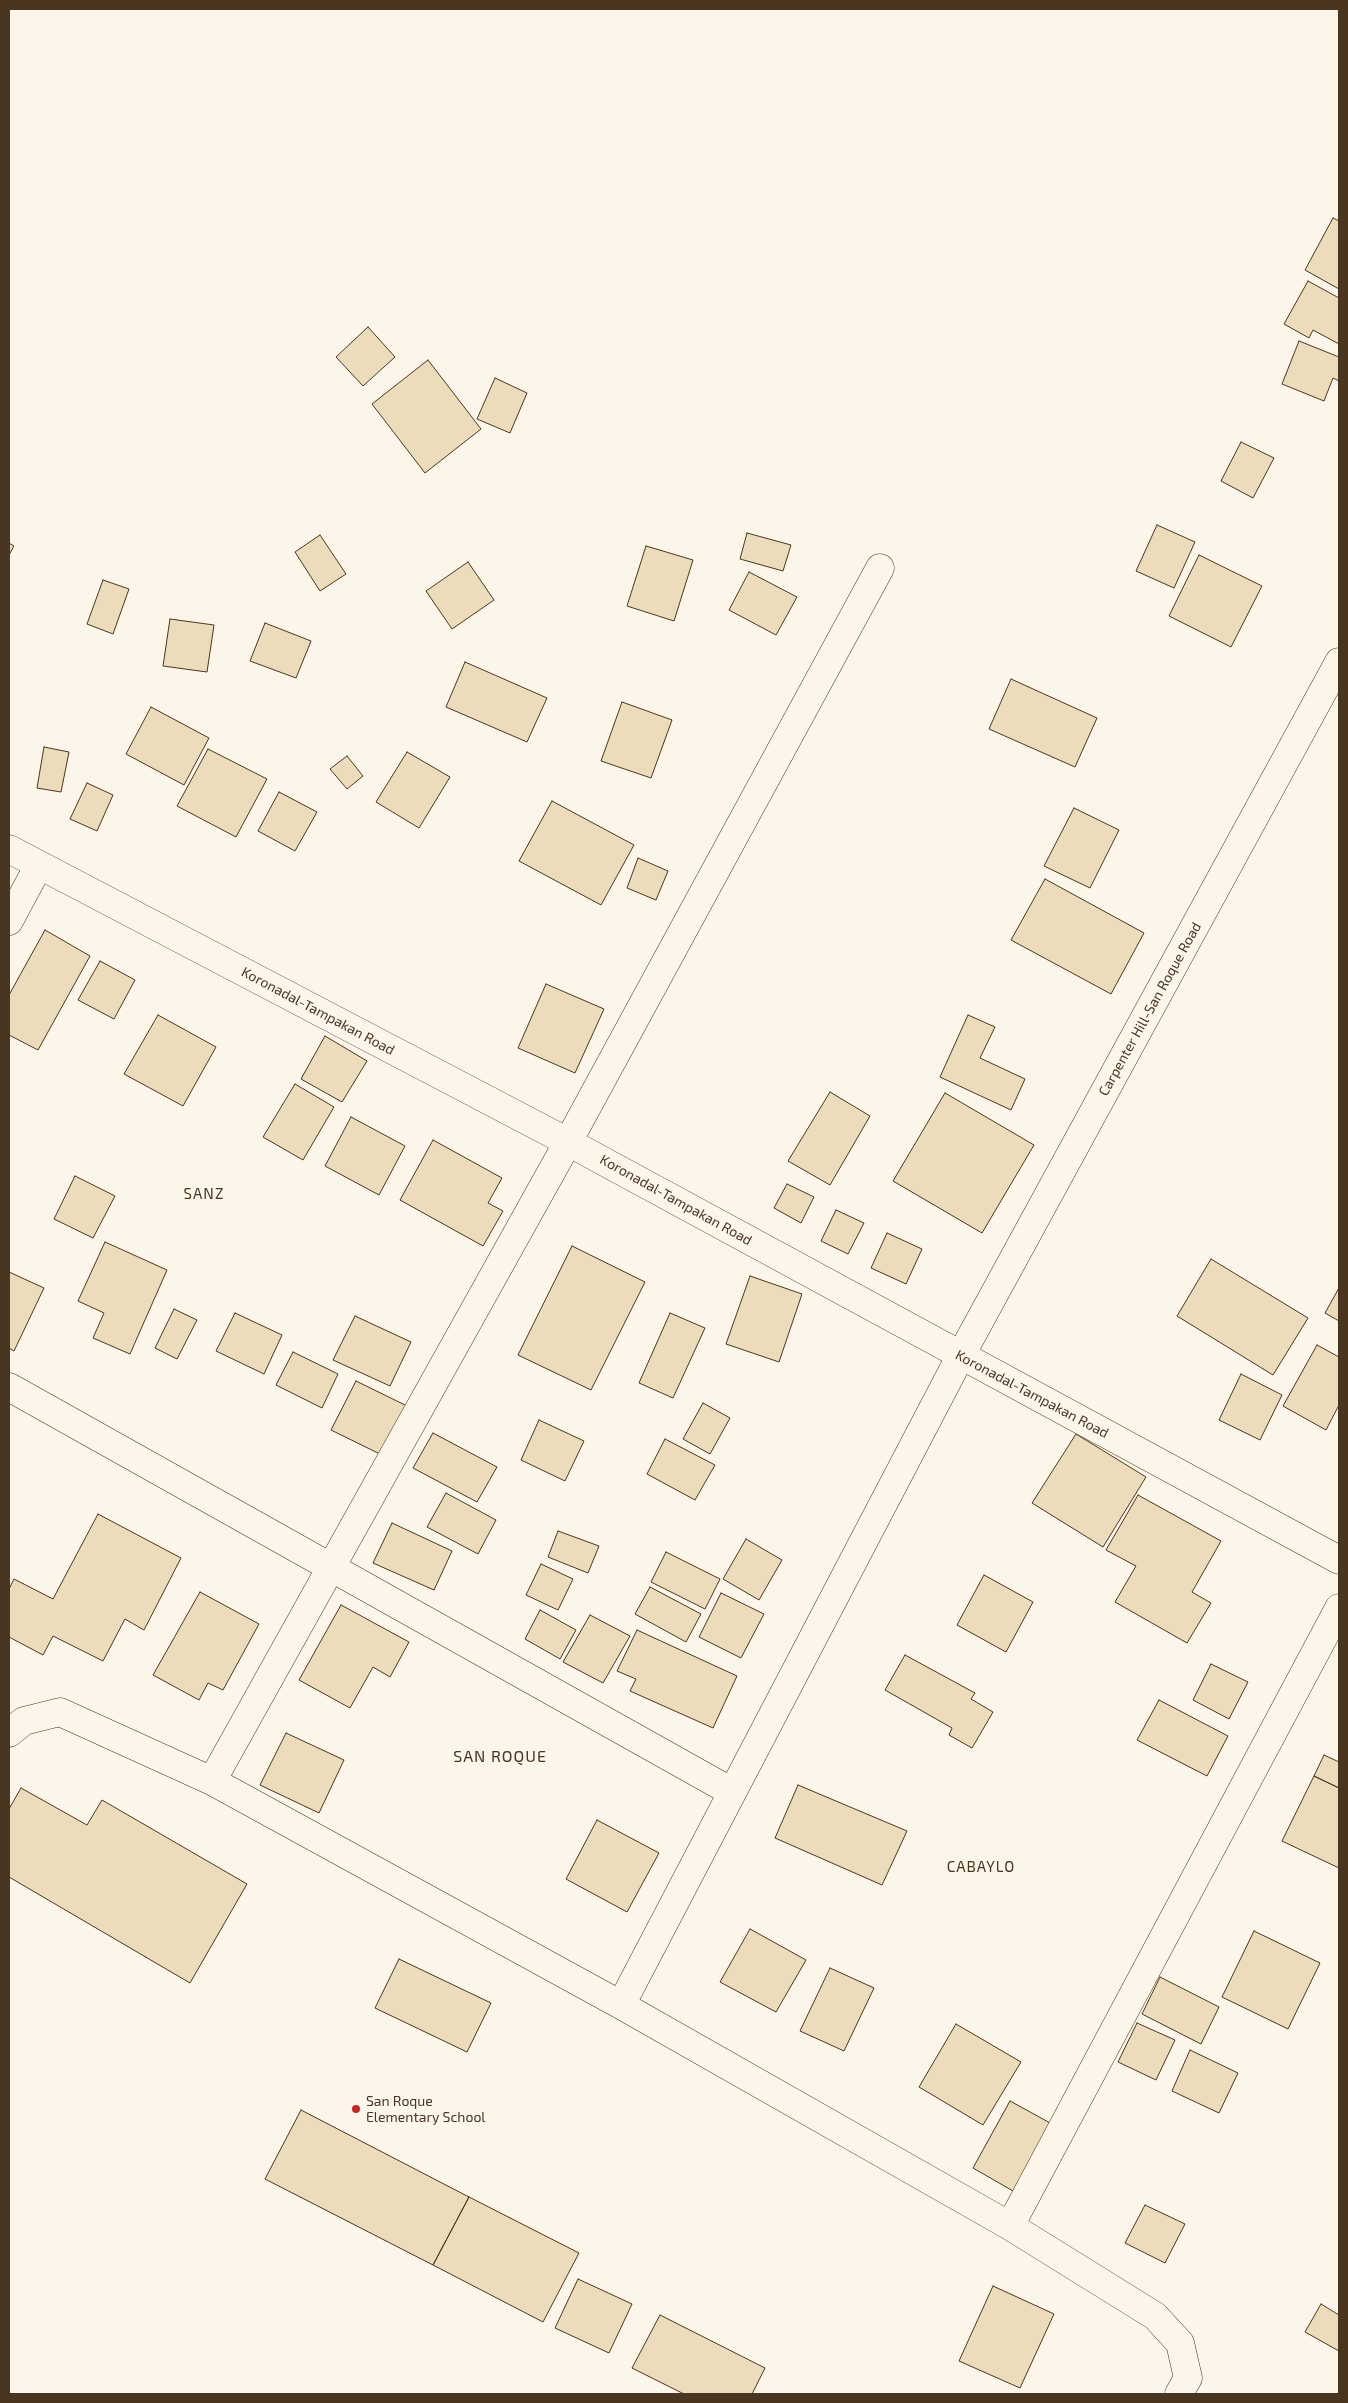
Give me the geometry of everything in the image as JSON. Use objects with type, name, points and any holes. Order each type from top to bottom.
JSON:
[{"type":"street","points":[[212,1781],[332,1569],[568,1142],[880,568]]},
{"type":"street","name":"Carpenter Hill-San Roque Road","points":[[621,2004],[961,1355],[1339,662]]},
{"type":"street","name":"Koronadal-Tampakan Road","points":[[9,849],[568,1142],[1339,1560]]},
{"type":"street","points":[[9,921],[39,865]]},
{"type":"street","points":[[9,1387],[732,1792]]},
{"type":"street","points":[[1010,2226],[1339,1608]]},
{"type":"street","points":[[9,1732],[24,1721],[60,1712],[212,1781],[621,2004],[1010,2226],[1155,2316],[1180,2343],[1188,2378],[1179,2394]]},
{"type":"building","points":[[1333,218],[1339,221],[1339,289],[1305,270]]},
{"type":"building","points":[[1308,281],[1339,298],[1339,344],[1313,330],[1309,338],[1284,324]]},
{"type":"building","points":[[368,327],[395,357],[363,386],[336,357]]},
{"type":"building","points":[[1299,341],[1339,357],[1339,381],[1333,378],[1324,401],[1282,384]]},
{"type":"building","points":[[428,360],[481,429],[425,473],[372,404]]},
{"type":"building","points":[[495,378],[527,393],[510,433],[477,419]]},
{"type":"building","points":[[1241,442],[1274,458],[1253,498],[1221,481]]},
{"type":"building","points":[[1157,525],[1195,542],[1174,588],[1136,571]]},
{"type":"building","points":[[747,533],[791,545],[783,571],[740,559]]},
{"type":"building","points":[[320,535],[346,574],[320,591],[295,552]]},
{"type":"building","points":[[9,543],[14,546],[9,555]]},
{"type":"building","points":[[646,546],[693,560],[674,621],[627,606]]},
{"type":"building","points":[[1199,555],[1262,586],[1231,647],[1169,616]]},
{"type":"building","points":[[468,562],[494,600],[452,629],[426,591]]},
{"type":"building","points":[[749,572],[797,597],[776,635],[729,610]]},
{"type":"building","points":[[103,580],[129,589],[113,634],[87,624]]},
{"type":"building","points":[[170,619],[214,625],[207,672],[163,666]]},
{"type":"building","points":[[265,623],[311,641],[296,678],[250,661]]},
{"type":"building","points":[[465,662],[547,698],[527,742],[446,707]]},
{"type":"building","points":[[1011,679],[1097,718],[1075,767],[989,729]]},
{"type":"building","points":[[622,702],[672,720],[651,778],[601,761]]},
{"type":"building","points":[[151,707],[209,738],[184,785],[126,754]]},
{"type":"building","points":[[44,747],[69,752],[61,792],[37,788]]},
{"type":"building","points":[[208,749],[267,779],[236,837],[177,806]]},
{"type":"building","points":[[407,752],[450,777],[419,828],[376,802]]},
{"type":"building","points":[[347,756],[363,776],[347,789],[330,769]]},
{"type":"building","points":[[87,783],[113,795],[97,831],[70,819]]},
{"type":"building","points":[[279,792],[317,812],[295,851],[258,831]]},
{"type":"building","points":[[552,801],[634,845],[601,905],[519,861]]},
{"type":"building","points":[[1074,808],[1119,830],[1090,888],[1044,866]]},
{"type":"building","points":[[638,858],[668,871],[656,900],[627,888]]},
{"type":"building","points":[[1045,879],[1144,933],[1111,994],[1011,940]]},
{"type":"building","points":[[45,930],[90,956],[38,1050],[9,1035],[9,995]]},
{"type":"building","points":[[100,961],[135,980],[114,1019],[78,1000]]},
{"type":"building","points":[[546,984],[604,1009],[575,1073],[518,1048]]},
{"type":"building","points":[[158,1015],[216,1047],[183,1106],[124,1074]]},
{"type":"building","points":[[968,1015],[995,1027],[980,1058],[1025,1079],[1011,1110],[940,1077]]},
{"type":"building","points":[[325,1036],[367,1061],[342,1102],[301,1079]]},
{"type":"building","points":[[295,1084],[334,1107],[303,1160],[263,1137]]},
{"type":"building","points":[[830,1092],[870,1116],[830,1185],[788,1161]]},
{"type":"building","points":[[945,1093],[1034,1145],[982,1233],[893,1181]]},
{"type":"building","points":[[351,1117],[405,1146],[379,1195],[325,1166]]},
{"type":"building","points":[[433,1140],[502,1178],[488,1203],[503,1211],[483,1246],[400,1200]]},
{"type":"building","points":[[75,1176],[115,1196],[93,1238],[54,1219]]},
{"type":"building","points":[[787,1184],[814,1197],[801,1223],[774,1208]]},
{"type":"building","points":[[836,1210],[864,1223],[848,1254],[821,1241]]},
{"type":"building","points":[[887,1233],[922,1249],[906,1284],[871,1268]]},
{"type":"building","points":[[105,1242],[167,1270],[130,1354],[93,1338],[104,1313],[78,1301]]},
{"type":"building","points":[[572,1246],[645,1282],[591,1390],[518,1355]]},
{"type":"building","points":[[1211,1259],[1308,1318],[1273,1375],[1177,1316]]},
{"type":"building","points":[[9,1272],[44,1288],[14,1351],[9,1348]]},
{"type":"building","points":[[750,1276],[802,1294],[779,1362],[726,1344]]},
{"type":"building","points":[[1339,1288],[1339,1321],[1325,1313]]},
{"type":"building","points":[[174,1309],[197,1320],[177,1359],[155,1348]]},
{"type":"building","points":[[235,1313],[282,1335],[264,1374],[216,1351]]},
{"type":"building","points":[[670,1313],[705,1328],[673,1398],[639,1383]]},
{"type":"building","points":[[355,1316],[411,1342],[390,1386],[333,1360]]},
{"type":"building","points":[[1317,1345],[1339,1357],[1339,1405],[1326,1430],[1283,1406]]},
{"type":"building","points":[[293,1352],[338,1374],[322,1408],[276,1385]]},
{"type":"building","points":[[1241,1374],[1282,1395],[1260,1440],[1219,1420]]},
{"type":"building","points":[[356,1381],[407,1406],[382,1455],[331,1430]]},
{"type":"building","points":[[703,1403],[730,1418],[710,1454],[683,1439]]},
{"type":"building","points":[[539,1420],[584,1441],[565,1481],[521,1460]]},
{"type":"building","points":[[433,1433],[497,1467],[477,1502],[413,1468]]},
{"type":"building","points":[[1076,1434],[1146,1477],[1103,1547],[1032,1503]]},
{"type":"building","points":[[665,1439],[715,1465],[695,1500],[647,1474]]},
{"type":"building","points":[[446,1493],[496,1520],[478,1554],[427,1527]]},
{"type":"building","points":[[1138,1495],[1221,1541],[1192,1592],[1211,1603],[1187,1643],[1115,1602],[1136,1566],[1106,1550]]},
{"type":"building","points":[[98,1514],[181,1558],[144,1630],[125,1619],[103,1661],[53,1636],[43,1655],[9,1637],[9,1589],[14,1579],[53,1599]]},
{"type":"building","points":[[392,1523],[452,1551],[434,1590],[373,1563]]},
{"type":"building","points":[[558,1531],[599,1546],[588,1573],[548,1557]]},
{"type":"building","points":[[746,1539],[782,1560],[759,1600],[723,1579]]},
{"type":"building","points":[[666,1552],[720,1579],[705,1609],[651,1582]]},
{"type":"building","points":[[541,1564],[573,1579],[558,1610],[526,1595]]},
{"type":"building","points":[[984,1575],[1033,1602],[1006,1652],[957,1625]]},
{"type":"building","points":[[650,1587],[701,1614],[686,1642],[635,1614]]},
{"type":"building","points":[[200,1592],[259,1624],[223,1690],[208,1683],[199,1700],[153,1675]]},
{"type":"building","points":[[721,1593],[764,1614],[741,1658],[699,1637]]},
{"type":"building","points":[[341,1605],[409,1642],[390,1677],[373,1667],[350,1708],[299,1680]]},
{"type":"building","points":[[540,1610],[576,1630],[560,1659],[525,1639]]},
{"type":"building","points":[[590,1615],[630,1636],[603,1683],[563,1662]]},
{"type":"building","points":[[637,1630],[737,1676],[713,1728],[630,1691],[636,1679],[617,1671]]},
{"type":"building","points":[[905,1655],[975,1693],[971,1699],[993,1712],[972,1748],[949,1735],[952,1728],[885,1690]]},
{"type":"building","points":[[1211,1664],[1248,1682],[1229,1719],[1193,1700]]},
{"type":"building","points":[[1159,1700],[1228,1736],[1207,1776],[1137,1740]]},
{"type":"building","points":[[286,1733],[344,1760],[319,1813],[260,1785]]},
{"type":"building","points":[[1324,1755],[1339,1762],[1339,1788],[1314,1776]]},
{"type":"building","points":[[1314,1776],[1339,1788],[1339,1868],[1282,1841]]},
{"type":"building","points":[[798,1785],[907,1831],[882,1885],[775,1838]]},
{"type":"building","points":[[21,1788],[87,1825],[102,1800],[247,1884],[190,1983],[9,1877],[9,1809]]},
{"type":"building","points":[[597,1820],[659,1853],[627,1912],[566,1879]]},
{"type":"building","points":[[750,1929],[806,1960],[776,2012],[720,1982]]},
{"type":"building","points":[[1254,1931],[1320,1963],[1288,2029],[1222,1997]]},
{"type":"building","points":[[399,1959],[491,2003],[467,2052],[375,2008]]},
{"type":"building","points":[[830,1968],[874,1988],[844,2051],[800,2031]]},
{"type":"building","points":[[1160,1977],[1219,2007],[1201,2044],[1142,2014]]},
{"type":"building","points":[[1137,2023],[1175,2040],[1156,2080],[1118,2062]]},
{"type":"building","points":[[956,2024],[1021,2062],[983,2125],[919,2087]]},
{"type":"building","points":[[1190,2050],[1238,2073],[1219,2113],[1172,2091]]},
{"type":"building","points":[[1010,2101],[1052,2124],[1013,2191],[973,2168]]},
{"type":"building","points":[[301,2110],[469,2197],[433,2265],[265,2179]]},
{"type":"building","points":[[469,2197],[579,2253],[543,2322],[433,2265]]},
{"type":"building","points":[[1145,2205],[1185,2224],[1165,2263],[1125,2243]]},
{"type":"building","points":[[578,2279],[632,2304],[609,2353],[555,2328]]},
{"type":"building","points":[[993,2286],[1054,2314],[1020,2388],[959,2361]]},
{"type":"building","points":[[1321,2304],[1339,2315],[1339,2351],[1305,2332]]},
{"type":"building","points":[[660,2315],[765,2368],[752,2394],[684,2394],[632,2368]]},
{"type":"place","name":"San Roque Elementary School","points":[[356,2109]]},
{"type":"district","name":"SANZ","points":[[204,1194]]},
{"type":"district","name":"SAN ROQUE","points":[[500,1757]]},
{"type":"district","name":"CABAYLO","points":[[981,1867]]}]
